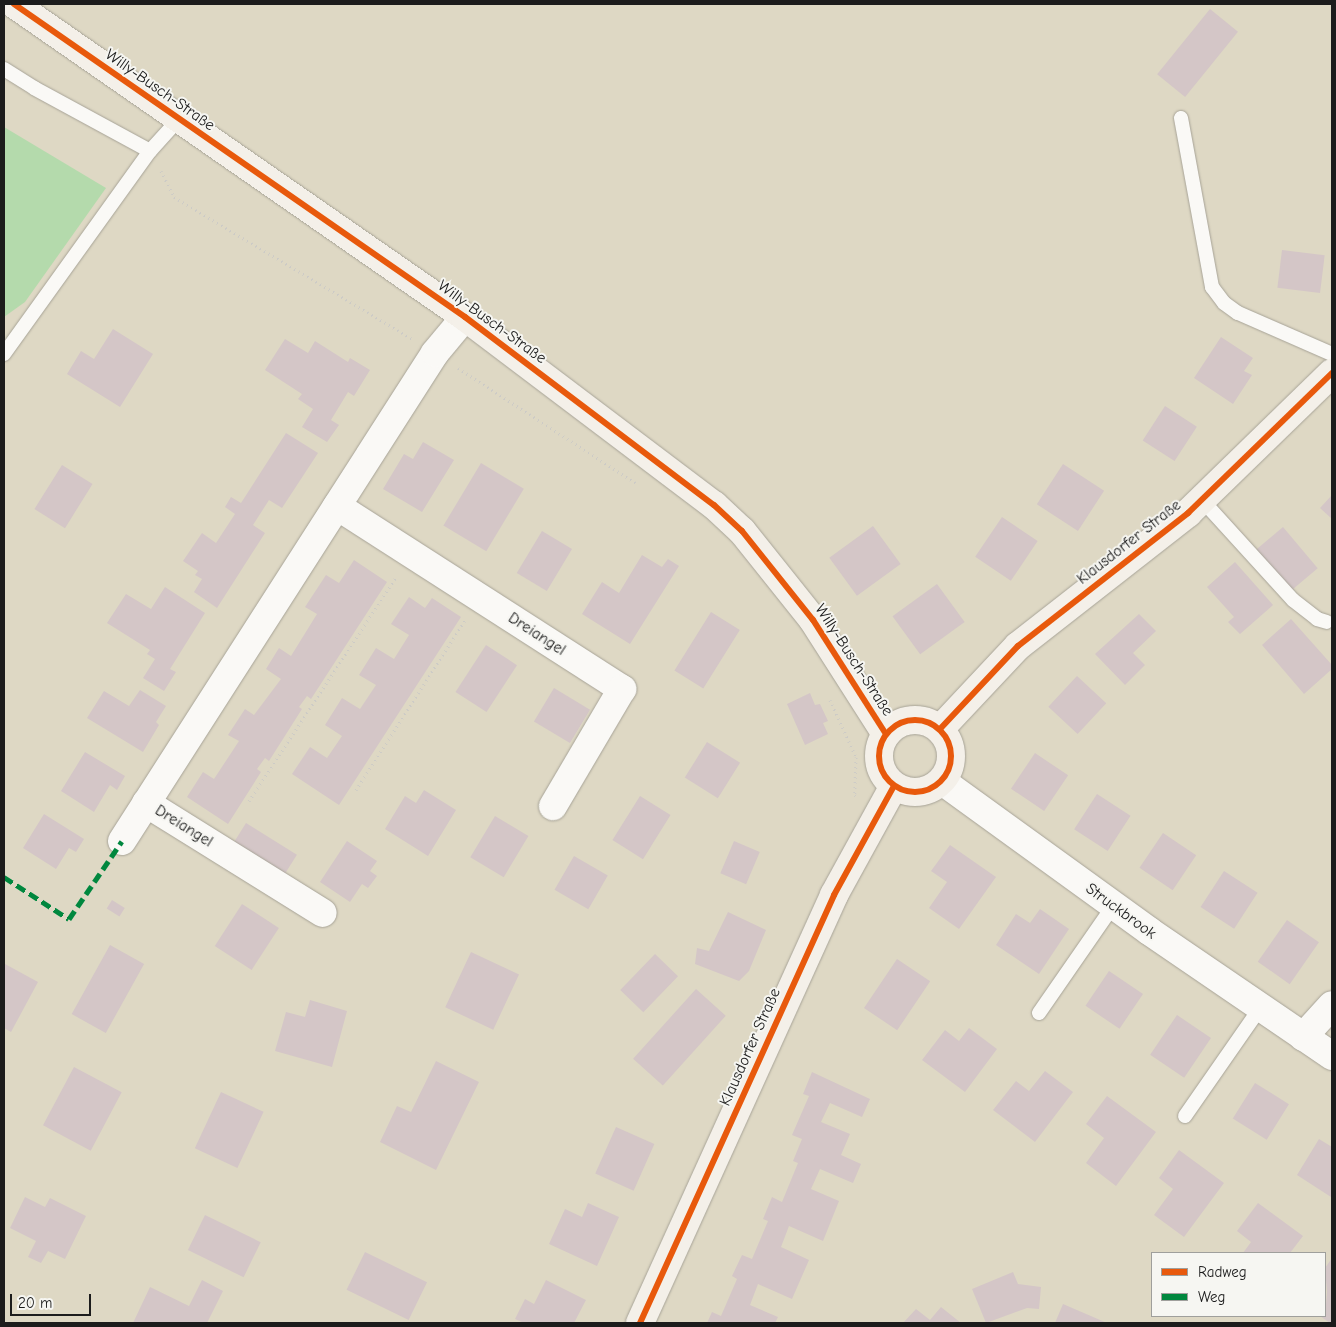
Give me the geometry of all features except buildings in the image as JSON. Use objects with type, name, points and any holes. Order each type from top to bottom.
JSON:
[{"type":"street","name":"Willy-Busch-Straße","points":[[14,4],[178,120],[464,317],[714,505],[742,531],[813,620],[886,734]]},
{"type":"street","name":"Dreiangel","points":[[122,841],[435,353],[464,317]]},
{"type":"street","name":"Klausdorfer Straße","points":[[940,730],[1018,646],[1202,500],[1332,373]]},
{"type":"street","name":"Dreiangel","points":[[338,506],[622,689],[553,806]]},
{"type":"street","points":[[912,719],[925,721],[940,730],[949,743],[952,756],[949,770],[942,781],[920,792],[906,792],[894,786],[880,766],[878,753],[886,734],[897,724],[912,719]]},
{"type":"street","name":"Struckbrook","points":[[942,781],[1113,906],[1332,1056]]},
{"type":"street","name":"Klausdorfer Straße","points":[[640,1323],[834,895],[894,786]]},
{"type":"street","name":"Dreiangel","points":[[146,803],[323,913]]},
{"type":"street","points":[[1304,1037],[1332,1005]]},
{"type":"lane","points":[[4,69],[34,88],[150,151]]},
{"type":"lane","points":[[1181,118],[1212,287],[1224,303],[1238,313],[1332,354]]},
{"type":"lane","points":[[4,354],[150,151],[178,120]]},
{"type":"lane","points":[[1202,500],[1293,600],[1316,619],[1327,622]]},
{"type":"lane","points":[[1039,1013],[1113,906]]},
{"type":"lane","points":[[1186,1116],[1260,1008]]},
{"type":"path","points":[[150,151],[174,197],[435,353],[640,486]]},
{"type":"path","points":[[249,801],[411,554]]},
{"type":"path","points":[[356,790],[480,597]]},
{"type":"path","points":[[827,695],[856,758],[855,795],[877,816]]},
{"type":"green space","points":[[4,127],[106,188],[25,302],[4,317]]},
{"type":"marked path","points":[[4,877],[69,919],[122,841]]},
{"type":"cycle path","points":[[14,4],[465,317],[714,505],[742,531],[813,620],[886,734]]},
{"type":"cycle path","points":[[940,729],[1018,646],[1188,513],[1332,373]]},
{"type":"cycle path","points":[[915,720],[929,723],[941,730],[948,742],[951,756],[948,770],[941,782],[929,789],[915,792],[901,789],[889,782],[882,770],[879,756],[882,742],[889,730],[901,723],[915,720]]},
{"type":"cycle path","points":[[640,1323],[834,895],[894,786]]}]
